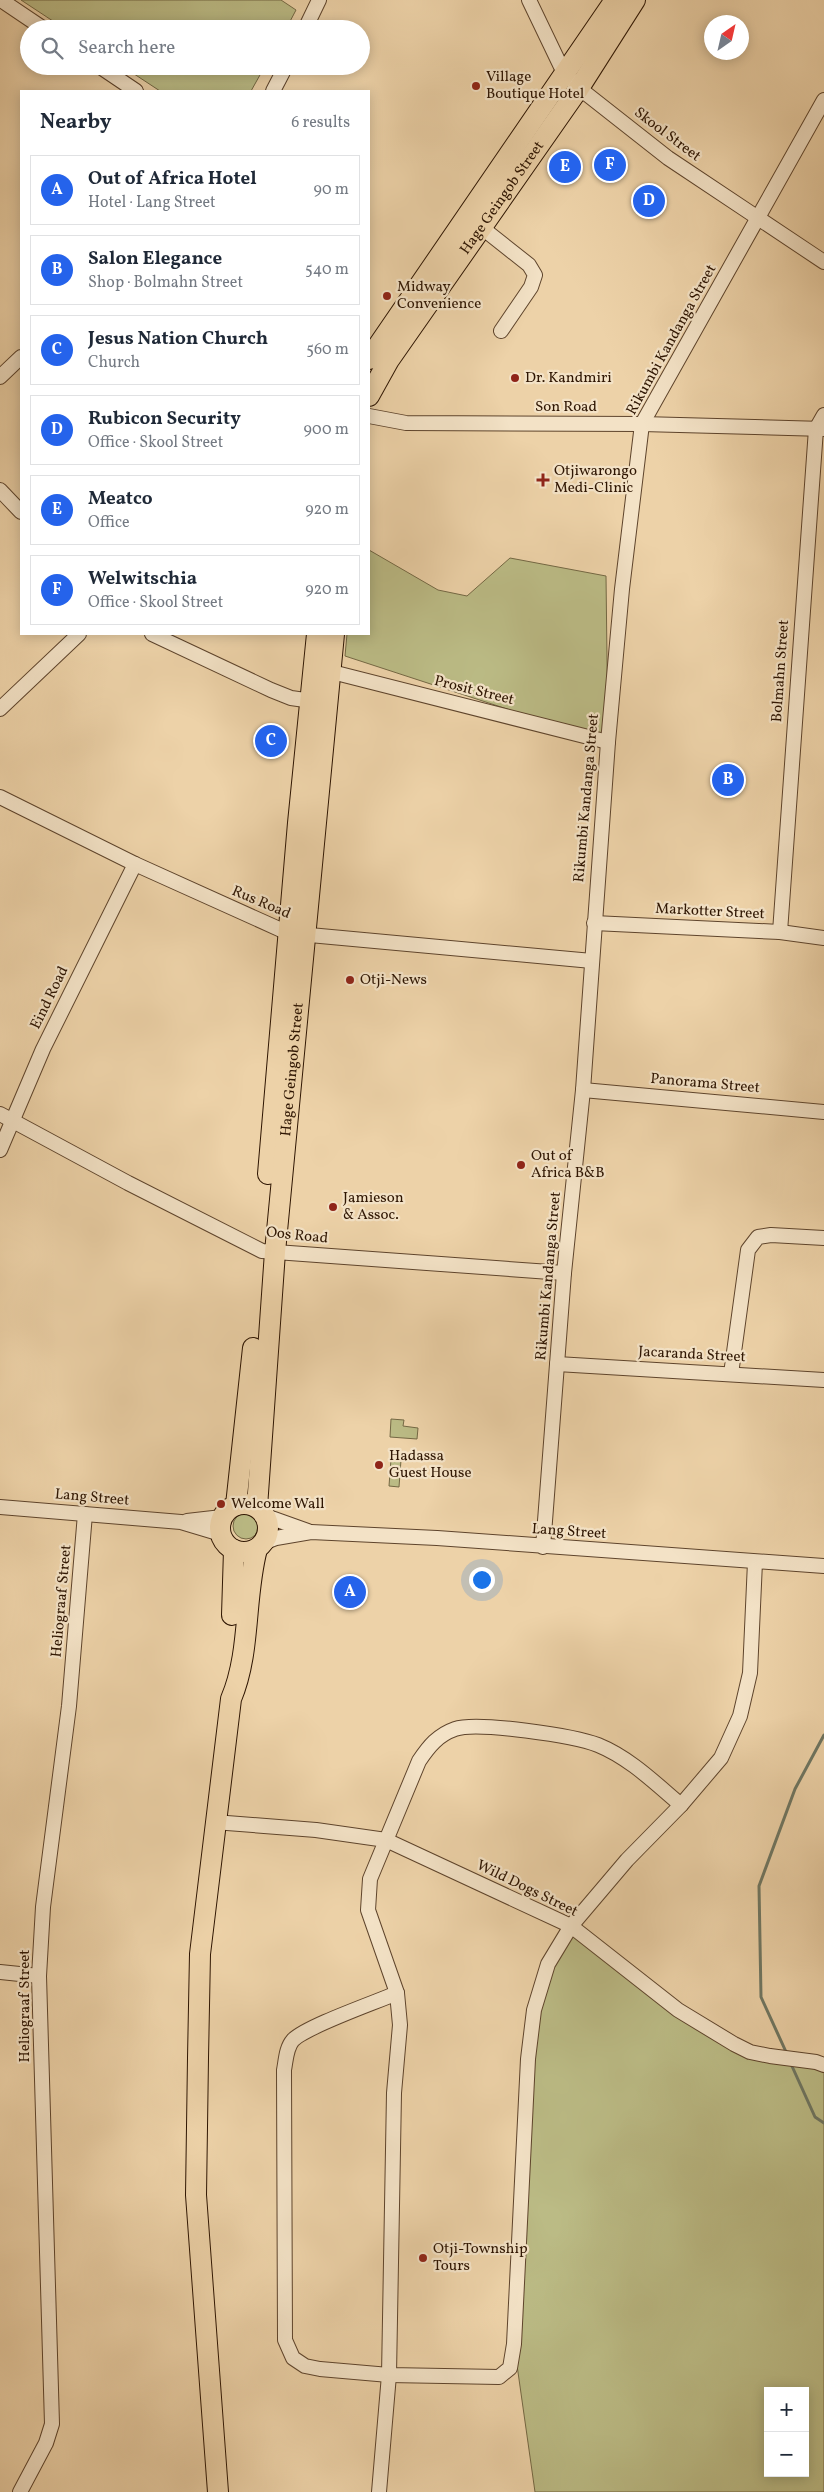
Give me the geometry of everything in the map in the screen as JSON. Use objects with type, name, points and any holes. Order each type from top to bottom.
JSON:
[{"type":"highway","name":"Hage Geingob Street","points":[[411,312],[564,73],[613,13],[635,0]]},
{"type":"highway","name":"Hage Geingob Street","points":[[370,389],[375,354],[481,227],[579,88],[613,13]]},
{"type":"highway","name":"Hage Geingob Street","points":[[226,1519],[268,1251],[297,934],[317,635]]},
{"type":"highway","name":"Hage Geingob Street","points":[[297,934],[332,672],[334,635]]},
{"type":"highway","name":"Hage Geingob Street","points":[[230,1699],[240,1668],[249,1578],[260,1546],[268,1530],[261,1511],[268,1251]]},
{"type":"highway","points":[[260,1546],[242,1552],[234,1550],[224,1541],[226,1519],[246,1503],[261,1511]]},
{"type":"highway","points":[[218,2492],[196,2195],[200,1954],[214,1822],[230,1699],[227,1673],[234,1591],[234,1550]]},
{"type":"street","points":[[1,0],[31,20]]},
{"type":"street","points":[[309,20],[319,0]]},
{"type":"street","name":"Skool Street","points":[[529,0],[564,73],[579,88],[668,158],[824,262]]},
{"type":"street","points":[[112,75],[135,90]]},
{"type":"street","points":[[274,90],[281,75]]},
{"type":"street","name":"Rikumbi Kandanga Street","points":[[543,1547],[564,1273],[583,1090],[608,742],[622,589],[642,424],[824,100]]},
{"type":"street","points":[[481,227],[530,265],[535,276],[531,286],[501,332]]},
{"type":"street","points":[[0,377],[20,358]]},
{"type":"street","name":"Bolmahn Street","points":[[780,932],[820,429],[824,415]]},
{"type":"street","name":"Son Road","points":[[370,416],[406,423],[642,424],[820,429]]},
{"type":"street","points":[[0,490],[20,511]]},
{"type":"street","points":[[0,709],[78,635]]},
{"type":"street","points":[[154,635],[271,690],[291,698],[312,701]]},
{"type":"street","name":"Prosit Street","points":[[332,672],[608,742]]},
{"type":"street","name":"Rus Road","points":[[0,797],[135,864],[297,934],[592,961]]},
{"type":"street","name":"Eind Road","points":[[0,1150],[43,1049],[135,864]]},
{"type":"street","name":"Markotter Street","points":[[594,923],[780,932],[824,938]]},
{"type":"street","name":"Panorama Street","points":[[583,1090],[824,1112]]},
{"type":"street","name":"Oos Road","points":[[0,1114],[12,1123],[268,1251],[564,1273]]},
{"type":"street","points":[[731,1374],[748,1250],[758,1237],[772,1235],[824,1238]]},
{"type":"street","name":"Jacaranda Street","points":[[557,1364],[824,1380]]},
{"type":"street","name":"Lang Street","points":[[0,1507],[181,1522],[226,1519]]},
{"type":"street","name":"Lang Street","points":[[261,1511],[312,1532]]},
{"type":"street","name":"Heliograaf Street","points":[[20,2492],[46,2443],[52,2424],[39,1976],[43,1907],[69,1706],[85,1514]]},
{"type":"street","name":"Lang Street","points":[[260,1546],[276,1538],[312,1532],[824,1566]]},
{"type":"street","points":[[396,1993],[299,2036],[292,2041],[287,2052],[284,2070],[285,2340],[293,2358],[305,2366],[389,2374],[498,2377],[510,2368],[514,2344],[528,2059],[534,2010],[548,1964],[571,1926],[627,1860],[681,1805],[721,1758],[740,1716],[750,1674],[755,1562]]},
{"type":"street","points":[[379,2492],[389,2374],[394,2093],[400,2025],[396,1993],[368,1910],[370,1879],[419,1761],[430,1745],[441,1735],[456,1728],[473,1725],[536,1733],[597,1745],[640,1771],[681,1805]]},
{"type":"street","name":"Wild Dogs Street","points":[[214,1822],[316,1830],[386,1840],[571,1926],[678,2010],[734,2044],[750,2052],[816,2062],[824,2065]]},
{"type":"street","points":[[0,1972],[39,1976]]},
{"type":"green space","points":[[21,0],[281,0],[296,10],[291,20],[51,20]]},
{"type":"green space","points":[[136,75],[260,75],[252,90],[158,90]]},
{"type":"green space","points":[[370,551],[438,590],[467,596],[510,558],[606,576],[608,742],[345,656],[347,635],[370,635]]},
{"type":"green space","points":[[391,1419],[404,1420],[403,1426],[418,1428],[417,1439],[390,1437]]},
{"type":"green space","points":[[391,1459],[401,1460],[399,1487],[389,1486]]},
{"type":"green space","points":[[246,1513],[255,1517],[259,1526],[255,1535],[246,1539],[237,1535],[233,1526],[237,1517]]},
{"type":"green space","points":[[571,1926],[734,2044],[824,2065],[824,2492],[535,2492],[514,2344],[534,2010]]},
{"type":"waterway","points":[[787,2054],[761,1997],[759,1886],[795,1789],[824,1735]]},
{"type":"waterway","points":[[791,2064],[815,2117],[824,2123]]},
{"type":"place","name":"Village Boutique Hotel","points":[[476,86]]},
{"type":"place","name":"Welwitschia","points":[[610,165]]},
{"type":"place","name":"Meatco","points":[[565,167]]},
{"type":"place","name":"Rubicon Security","points":[[649,201]]},
{"type":"place","name":"Midway Convenience","points":[[387,296]]},
{"type":"place","name":"Dr. Kandmiri","points":[[515,378]]},
{"type":"place","name":"Otjiwarongo Medi-Clinic","points":[[543,480]]},
{"type":"place","name":"Jesus Nation Church","points":[[271,741]]},
{"type":"place","name":"Salon Elegance","points":[[728,780]]},
{"type":"place","name":"Otji-News","points":[[350,980]]},
{"type":"place","name":"Out of Africa B&B","points":[[521,1165]]},
{"type":"place","name":"Jamieson & Assoc.","points":[[333,1207]]},
{"type":"place","name":"Hadassa Guest House","points":[[379,1465]]},
{"type":"place","name":"Welcome Wall","points":[[221,1504]]},
{"type":"place","name":"Out of Africa Hotel","points":[[350,1592]]},
{"type":"place","name":"Otji-Township Tours","points":[[423,2258]]}]
